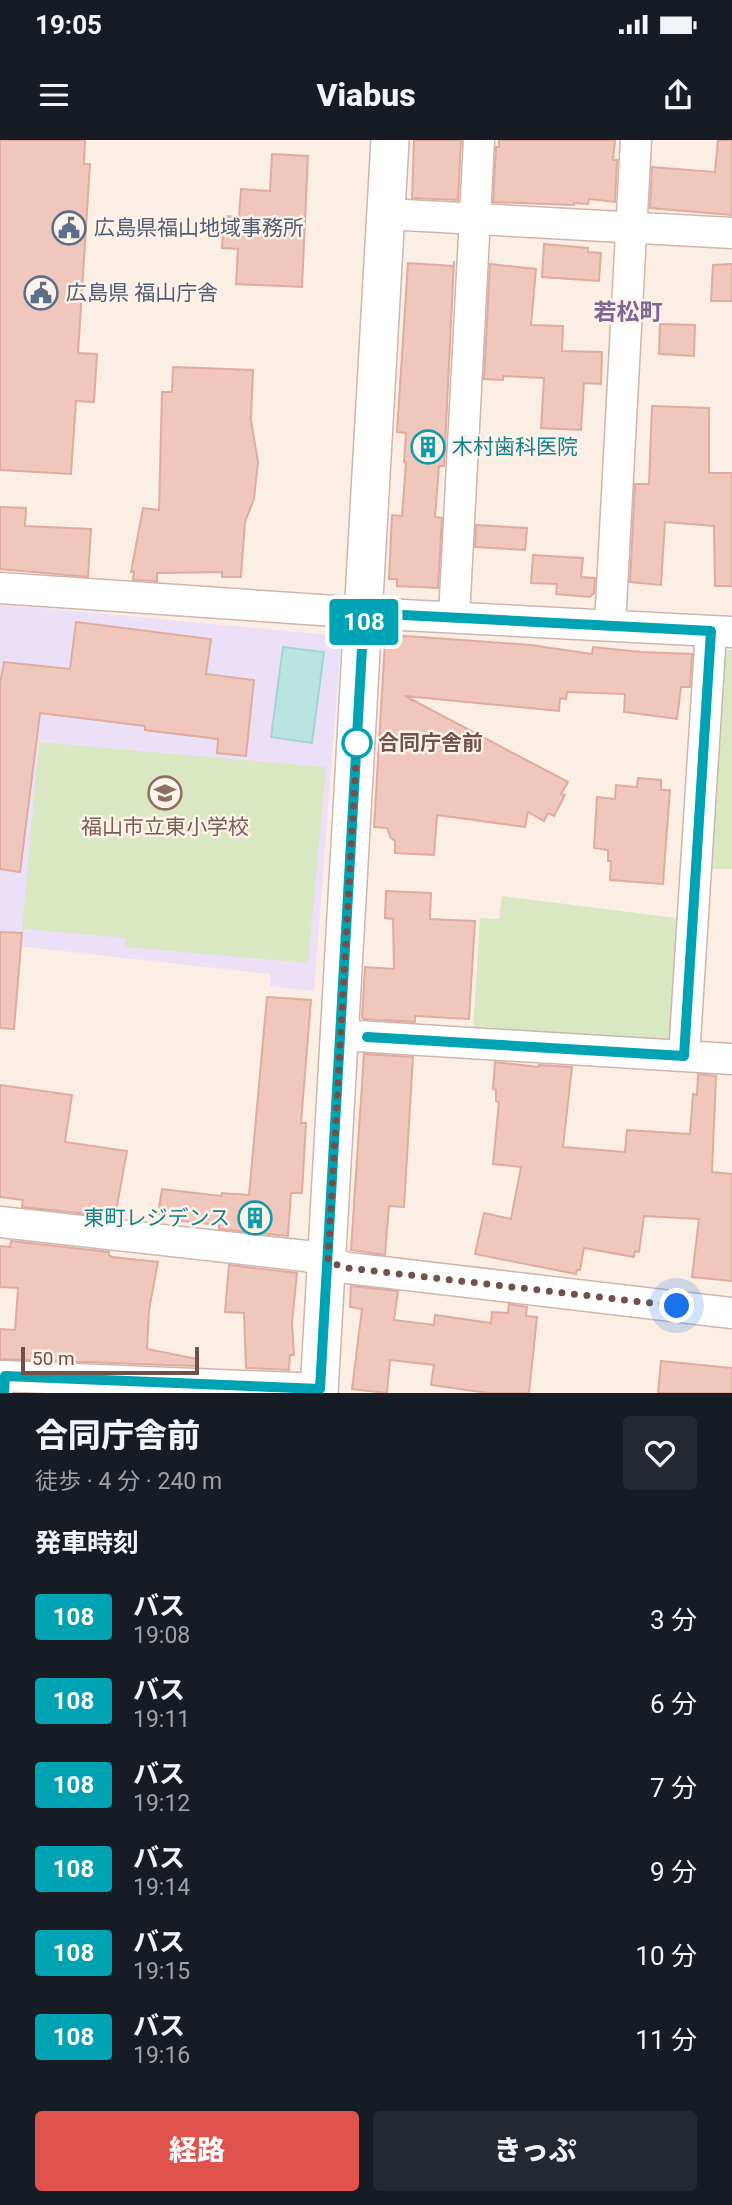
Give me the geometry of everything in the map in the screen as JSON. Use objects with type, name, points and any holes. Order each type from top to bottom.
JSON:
[{"type":"street","points":[[3,1381],[320,1391],[390,140]]},
{"type":"street","points":[[454,617],[480,140]]},
{"type":"street","points":[[610,625],[636,140]]},
{"type":"street","points":[[386,214],[732,233]]},
{"type":"street","points":[[0,588],[364,613],[721,631],[684,1056]]},
{"type":"street","points":[[340,1035],[732,1059]]},
{"type":"street","points":[[0,1223],[306,1256],[348,1268],[732,1313]]},
{"type":"shaded area","name":"福山市立東小学校","points":[[0,604],[330,635],[341,642],[314,991],[270,986],[270,974],[0,944]]},
{"type":"green space","points":[[721,650],[732,650],[732,869],[708,869]]},
{"type":"green space","points":[[39,742],[326,767],[308,963],[125,947],[125,938],[22,929]]},
{"type":"green space","points":[[502,896],[684,919],[672,1044],[473,1030],[480,918],[499,919]]},
{"type":"water","points":[[283,647],[324,652],[312,743],[271,737]]},
{"type":"building","name":"広島県 福山庁舎","points":[[0,140],[85,140],[84,164],[90,164],[78,353],[97,354],[94,402],[76,401],[71,474],[0,470]]},
{"type":"building","points":[[414,140],[461,140],[458,200],[412,198]]},
{"type":"building","points":[[499,140],[615,140],[615,202],[589,199],[588,204],[574,205],[493,202],[496,147],[499,147]]},
{"type":"building","points":[[718,140],[732,140],[732,215],[650,208],[652,167],[715,172]]},
{"type":"building","points":[[272,154],[308,156],[302,287],[236,284],[238,249],[222,248],[224,216],[239,217],[241,189],[270,191]]},
{"type":"building","points":[[544,244],[588,248],[588,252],[601,253],[599,281],[542,277]]},
{"type":"building","points":[[408,263],[454,266],[444,466],[439,466],[435,517],[442,518],[438,588],[397,586],[397,579],[389,579],[392,515],[402,516],[406,462],[406,433],[397,432]]},
{"type":"building","points":[[490,264],[536,269],[531,325],[563,326],[562,351],[602,352],[601,384],[584,383],[581,430],[541,428],[544,378],[503,376],[503,380],[484,379]]},
{"type":"building","points":[[732,264],[732,301],[711,301],[713,265]]},
{"type":"building","points":[[660,324],[695,325],[694,356],[659,354]]},
{"type":"building","points":[[173,367],[253,370],[251,420],[258,462],[254,499],[245,522],[241,577],[222,577],[222,572],[157,573],[157,581],[133,580],[134,571],[131,572],[143,508],[159,510],[162,392],[172,392]]},
{"type":"building","points":[[652,406],[709,408],[709,473],[732,473],[732,586],[715,586],[714,526],[665,522],[661,585],[630,582],[635,484],[649,484]]},
{"type":"building","points":[[0,507],[26,508],[25,526],[91,529],[88,577],[0,569]]},
{"type":"building","points":[[476,525],[527,528],[525,550],[475,547]]},
{"type":"building","points":[[533,555],[583,558],[581,577],[595,578],[594,593],[590,597],[556,594],[557,584],[531,583]]},
{"type":"building","points":[[76,622],[211,639],[206,674],[254,680],[246,756],[217,753],[218,739],[145,730],[145,726],[40,713],[20,872],[0,869],[0,683],[4,662],[70,669]]},
{"type":"building","points":[[392,635],[531,645],[592,654],[593,647],[692,654],[690,687],[681,687],[677,719],[624,712],[625,694],[567,692],[566,699],[560,698],[559,711],[405,696],[568,782],[561,794],[565,795],[554,816],[548,813],[544,821],[528,812],[525,827],[437,815],[434,855],[395,853],[395,841],[387,828],[374,827],[385,642]]},
{"type":"building","points":[[638,778],[661,780],[661,790],[670,790],[663,884],[610,880],[611,861],[608,861],[608,850],[594,848],[597,797],[615,799],[616,785],[637,787]]},
{"type":"building","points":[[386,891],[431,893],[430,919],[475,921],[469,1019],[415,1016],[415,1022],[362,1017],[365,967],[394,969],[393,919],[385,918]]},
{"type":"building","points":[[0,932],[22,933],[14,1029],[0,1028]]},
{"type":"building","points":[[267,997],[311,1000],[301,1123],[306,1123],[302,1193],[291,1193],[288,1236],[219,1229],[219,1225],[182,1221],[182,1218],[158,1214],[162,1189],[221,1196],[222,1193],[249,1195]]},
{"type":"building","points":[[364,1054],[413,1057],[404,1207],[389,1206],[385,1255],[351,1250]]},
{"type":"building","points":[[495,1062],[539,1067],[572,1067],[563,1147],[625,1152],[627,1130],[690,1134],[693,1094],[697,1095],[698,1074],[716,1076],[712,1172],[732,1174],[732,1281],[692,1277],[699,1219],[644,1216],[639,1252],[635,1251],[634,1257],[584,1248],[580,1270],[577,1270],[576,1274],[475,1254],[484,1213],[511,1219],[521,1167],[493,1164],[499,1102],[496,1101],[496,1090],[493,1089]]},
{"type":"building","points":[[0,1085],[72,1095],[65,1142],[127,1151],[115,1217],[22,1207],[23,1200],[0,1197]]},
{"type":"building","points":[[11,1241],[109,1252],[112,1257],[158,1262],[149,1310],[147,1349],[197,1359],[196,1366],[0,1359],[0,1329],[15,1330],[18,1288],[0,1287],[0,1246],[10,1247]]},
{"type":"building","points":[[229,1265],[297,1273],[292,1323],[294,1355],[290,1355],[289,1370],[246,1368],[244,1313],[225,1312]]},
{"type":"building","points":[[351,1286],[398,1291],[394,1320],[434,1325],[435,1315],[491,1323],[492,1312],[508,1313],[509,1304],[527,1307],[526,1316],[537,1317],[529,1393],[488,1393],[431,1385],[434,1365],[390,1360],[387,1393],[352,1389],[362,1309],[350,1307]]},
{"type":"building","points":[[661,1361],[732,1368],[732,1393],[658,1393]]},
{"type":"bus line","name":"108","points":[[4,1393],[5,1376],[320,1389],[364,613],[711,631],[684,1056],[367,1037]]},
{"type":"place","name":"広島県福山地域事務所","points":[[69,228]]},
{"type":"place","name":"広島県 福山庁舎","points":[[41,293]]},
{"type":"place","name":"木村歯科医院","points":[[428,447]]},
{"type":"place","name":"合同庁舎前","points":[[357,743]]},
{"type":"place","name":"福山市立東小学校","points":[[165,793]]},
{"type":"place","name":"東町レジデンス","points":[[255,1218]]},
{"type":"district","name":"若松町","points":[[628,312]]},
{"type":"route","points":[[357,743],[328,1262],[348,1268],[677,1306]]}]
